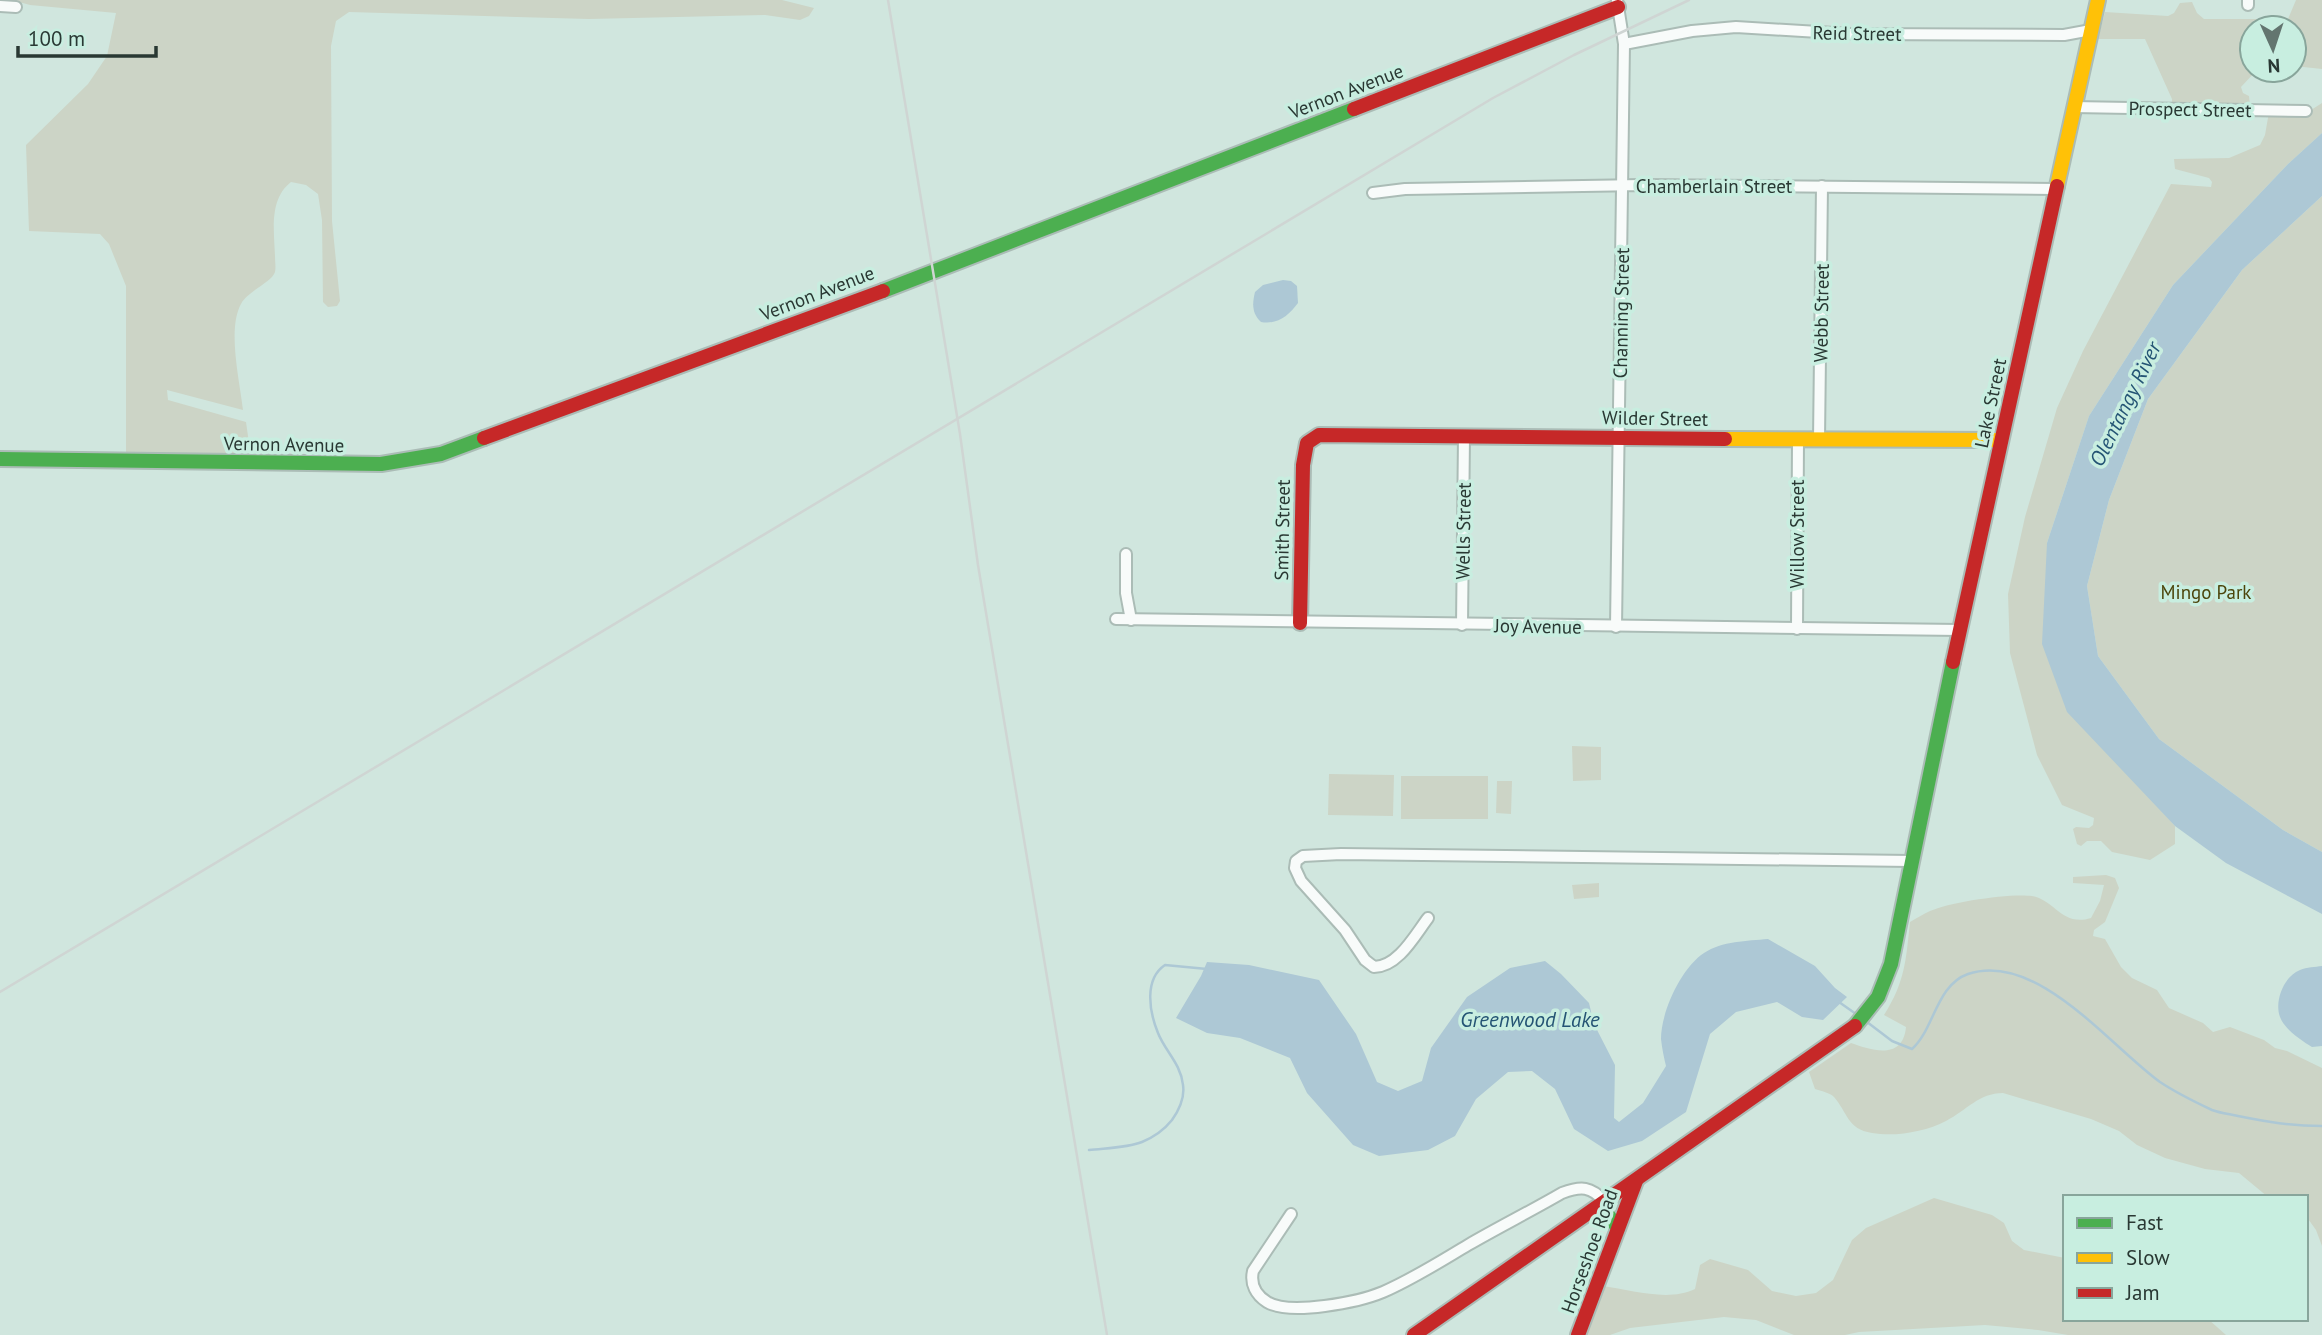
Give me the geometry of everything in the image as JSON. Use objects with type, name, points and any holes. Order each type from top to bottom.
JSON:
[{"type":"street","name":"Lake Street","points":[[1636,1181],[1846,1033],[1865,1017],[1876,1003],[1888,978],[1960,630],[2098,0]]},
{"type":"street","name":"Channing Street","points":[[1616,627],[1625,44],[1617,3]]},
{"type":"street","name":"Vernon Avenue","points":[[0,459],[381,464],[442,454],[985,253],[1617,3]]},
{"type":"street","points":[[0,6],[16,7]]},
{"type":"street","name":"Reid Street","points":[[1625,44],[1736,27],[1851,34],[2064,35],[2091,30]]},
{"type":"street","name":"Prospect Street","points":[[2073,107],[2306,111]]},
{"type":"street","name":"Chamberlain Street","points":[[1373,193],[1405,189],[1622,186],[2056,189]]},
{"type":"street","name":"Webb Street","points":[[1819,440],[1822,186]]},
{"type":"street","name":"Wilder Street","points":[[1310,439],[1319,435],[2001,440]]},
{"type":"street","name":"Wells Street","points":[[1462,625],[1464,436]]},
{"type":"street","name":"Smith Street","points":[[1300,623],[1303,465],[1305,447],[1310,439]]},
{"type":"street","name":"Willow Street","points":[[1797,629],[1798,439]]},
{"type":"street","points":[[1126,554],[1126,593],[1131,620]]},
{"type":"street","name":"Joy Avenue","points":[[1116,619],[1960,630]]},
{"type":"street","points":[[1428,918],[1389,964],[1374,967],[1365,960],[1345,930],[1301,881],[1295,868],[1296,862],[1303,856],[1341,854],[1911,860]]},
{"type":"street","points":[[1414,1335],[1636,1181]]},
{"type":"street","name":"Horseshoe Road","points":[[1578,1335],[1636,1181]]},
{"type":"street","points":[[1291,1214],[1258,1263],[1252,1277],[1253,1287],[1264,1300],[1277,1307],[1287,1308],[1335,1303],[1382,1292],[1562,1192],[1589,1188],[1605,1202]]},
{"type":"street","points":[[1590,1213],[1608,1215],[1618,1228]]},
{"type":"green space","points":[[12,0],[782,0],[814,8],[809,16],[800,20],[765,15],[589,19],[349,12],[336,21],[331,46],[332,221],[340,301],[337,306],[328,307],[323,302],[322,220],[318,194],[306,185],[291,182],[279,197],[274,216],[275,272],[244,299],[237,315],[235,341],[243,410],[167,390],[168,400],[246,422],[249,443],[268,448],[267,458],[126,459],[126,286],[109,244],[100,234],[29,231],[26,145],[88,84],[107,56],[116,13],[30,5]]},
{"type":"green space","points":[[2296,0],[2322,0],[2322,69],[2308,68],[2308,14],[2290,14]]},
{"type":"green space","points":[[2192,2],[2197,13],[2204,19],[2238,19],[2238,84],[2244,84],[2241,87],[2243,93],[2249,96],[2250,107],[2172,107],[2172,99],[2145,39],[2098,39],[2105,12],[2168,16],[2174,13],[2180,3]]},
{"type":"green space","points":[[2322,103],[2322,133],[2288,164],[2173,285],[2089,416],[2047,543],[2152,800],[2175,826],[2175,844],[2150,860],[2112,852],[2101,841],[2087,841],[2081,846],[2077,844],[2073,829],[2089,828],[2093,825],[2094,818],[2062,805],[2037,755],[2010,653],[2008,594],[2025,517],[2057,408],[2083,351],[2171,184],[2211,187],[2209,178],[2175,169],[2174,159],[2229,158],[2260,145],[2265,135],[2269,112],[2308,112]]},
{"type":"green space","name":"Mingo Park","points":[[2322,196],[2322,852],[2283,830],[2159,739],[2098,656],[2087,586],[2109,500],[2148,399],[2242,270]]},
{"type":"green space","points":[[1572,746],[1601,747],[1601,780],[1573,781]]},
{"type":"green space","points":[[1329,774],[1394,775],[1393,816],[1328,815]]},
{"type":"green space","points":[[1401,776],[1488,776],[1488,819],[1401,819]]},
{"type":"green space","points":[[1497,781],[1512,781],[1511,814],[1496,813]]},
{"type":"green space","points":[[2106,875],[2115,878],[2119,888],[2105,922],[2094,930],[2093,936],[2105,939],[2121,967],[2132,978],[2157,990],[2169,1008],[2203,1023],[2213,1032],[2230,1027],[2322,1068],[2322,1246],[2308,1219],[2308,1195],[2266,1195],[2239,1173],[2205,1169],[2165,1158],[2137,1145],[2119,1131],[2091,1119],[2003,1093],[1980,1099],[1946,1121],[1929,1128],[1900,1134],[1881,1134],[1857,1128],[1834,1097],[1815,1089],[1809,1072],[1851,1043],[1868,1049],[1886,1050],[1899,1045],[1904,1037],[1906,1027],[1884,1015],[1900,981],[1906,959],[1910,922],[1951,904],[2022,895],[2040,898],[2073,919],[2091,918],[2100,901],[2104,885],[2073,883],[2073,877]]},
{"type":"green space","points":[[1599,883],[1599,897],[1574,899],[1572,885]]},
{"type":"green space","points":[[1934,1198],[1992,1215],[2004,1223],[2012,1241],[2024,1250],[2063,1258],[2063,1321],[2210,1321],[2226,1335],[2068,1335],[1985,1325],[1845,1335],[1794,1335],[1756,1320],[1724,1317],[1630,1328],[1610,1335],[1585,1335],[1603,1286],[1650,1294],[1684,1293],[1695,1289],[1700,1265],[1710,1259],[1748,1270],[1772,1291],[1796,1296],[1816,1293],[1833,1280],[1852,1240],[1866,1228]]},
{"type":"water","name":"Olentangy River","points":[[2322,133],[2322,196],[2242,270],[2148,399],[2109,500],[2087,586],[2098,656],[2159,739],[2283,830],[2322,852],[2322,914],[2226,863],[2175,826],[2067,712],[2042,644],[2047,543],[2089,416],[2173,285],[2288,164]]},
{"type":"water","points":[[1283,280],[1291,281],[1297,286],[1298,303],[1282,318],[1273,322],[1261,322],[1254,308],[1255,292],[1263,285]]},
{"type":"water","name":"Greenwood Lake","points":[[1768,939],[1815,966],[1847,997],[1823,1020],[1802,1017],[1777,1002],[1736,1012],[1710,1034],[1686,1112],[1642,1141],[1608,1151],[1574,1129],[1555,1089],[1532,1071],[1508,1072],[1476,1099],[1455,1136],[1428,1150],[1379,1156],[1353,1145],[1307,1093],[1290,1058],[1240,1038],[1207,1033],[1176,1018],[1207,962],[1249,965],[1319,980],[1356,1034],[1377,1082],[1398,1091],[1422,1081],[1431,1048],[1467,997],[1510,968],[1545,961],[1589,1003],[1594,1024],[1615,1065],[1614,1118],[1619,1122],[1643,1103],[1666,1066],[1661,1039],[1664,1016],[1680,980],[1688,969],[1704,953],[1719,946]]},
{"type":"water","points":[[2322,966],[2322,1046],[2312,1047],[2286,1026],[2280,1017],[2278,1004],[2285,983],[2294,973],[2305,968]]},
{"type":"waterway","points":[[1089,1150],[1123,1147],[1142,1142],[1162,1130],[1175,1116],[1182,1099],[1182,1077],[1155,1024],[1151,987],[1158,971],[1165,965],[1207,969]]},
{"type":"waterway","points":[[1867,1022],[1892,1041],[1912,1049],[1926,1031],[1942,998],[1957,980],[1968,974],[1994,971],[2020,976],[2071,1006],[2160,1082],[2199,1104],[2218,1112],[2259,1120],[2322,1126]]},
{"type":"waterway","points":[[1839,1002],[1856,1014]]},
{"type":"railway","points":[[888,0],[960,434],[978,565],[1107,1335]]},
{"type":"railway","points":[[0,992],[1493,98],[1574,55],[1689,0]]},
{"type":"traffic: fast","points":[[883,291],[1354,109]]},
{"type":"traffic: fast","points":[[0,459],[381,464],[441,454],[484,438]]},
{"type":"traffic: fast","points":[[1855,1026],[1878,997],[1891,964],[1953,662]]},
{"type":"traffic: fast","points":[[1590,1213],[1608,1215],[1618,1228]]},
{"type":"traffic: slow","points":[[2057,186],[2098,0]]},
{"type":"traffic: slow","points":[[1725,439],[2001,440]]},
{"type":"traffic: jam","points":[[1354,109],[1618,7]]},
{"type":"traffic: jam","points":[[1953,662],[2057,186]]},
{"type":"traffic: jam","points":[[484,438],[883,291]]},
{"type":"traffic: jam","points":[[1300,623],[1303,465],[1307,443],[1319,435],[1725,439]]},
{"type":"traffic: jam","points":[[1414,1335],[1855,1026]]},
{"type":"traffic: jam","points":[[1578,1335],[1636,1181]]}]
